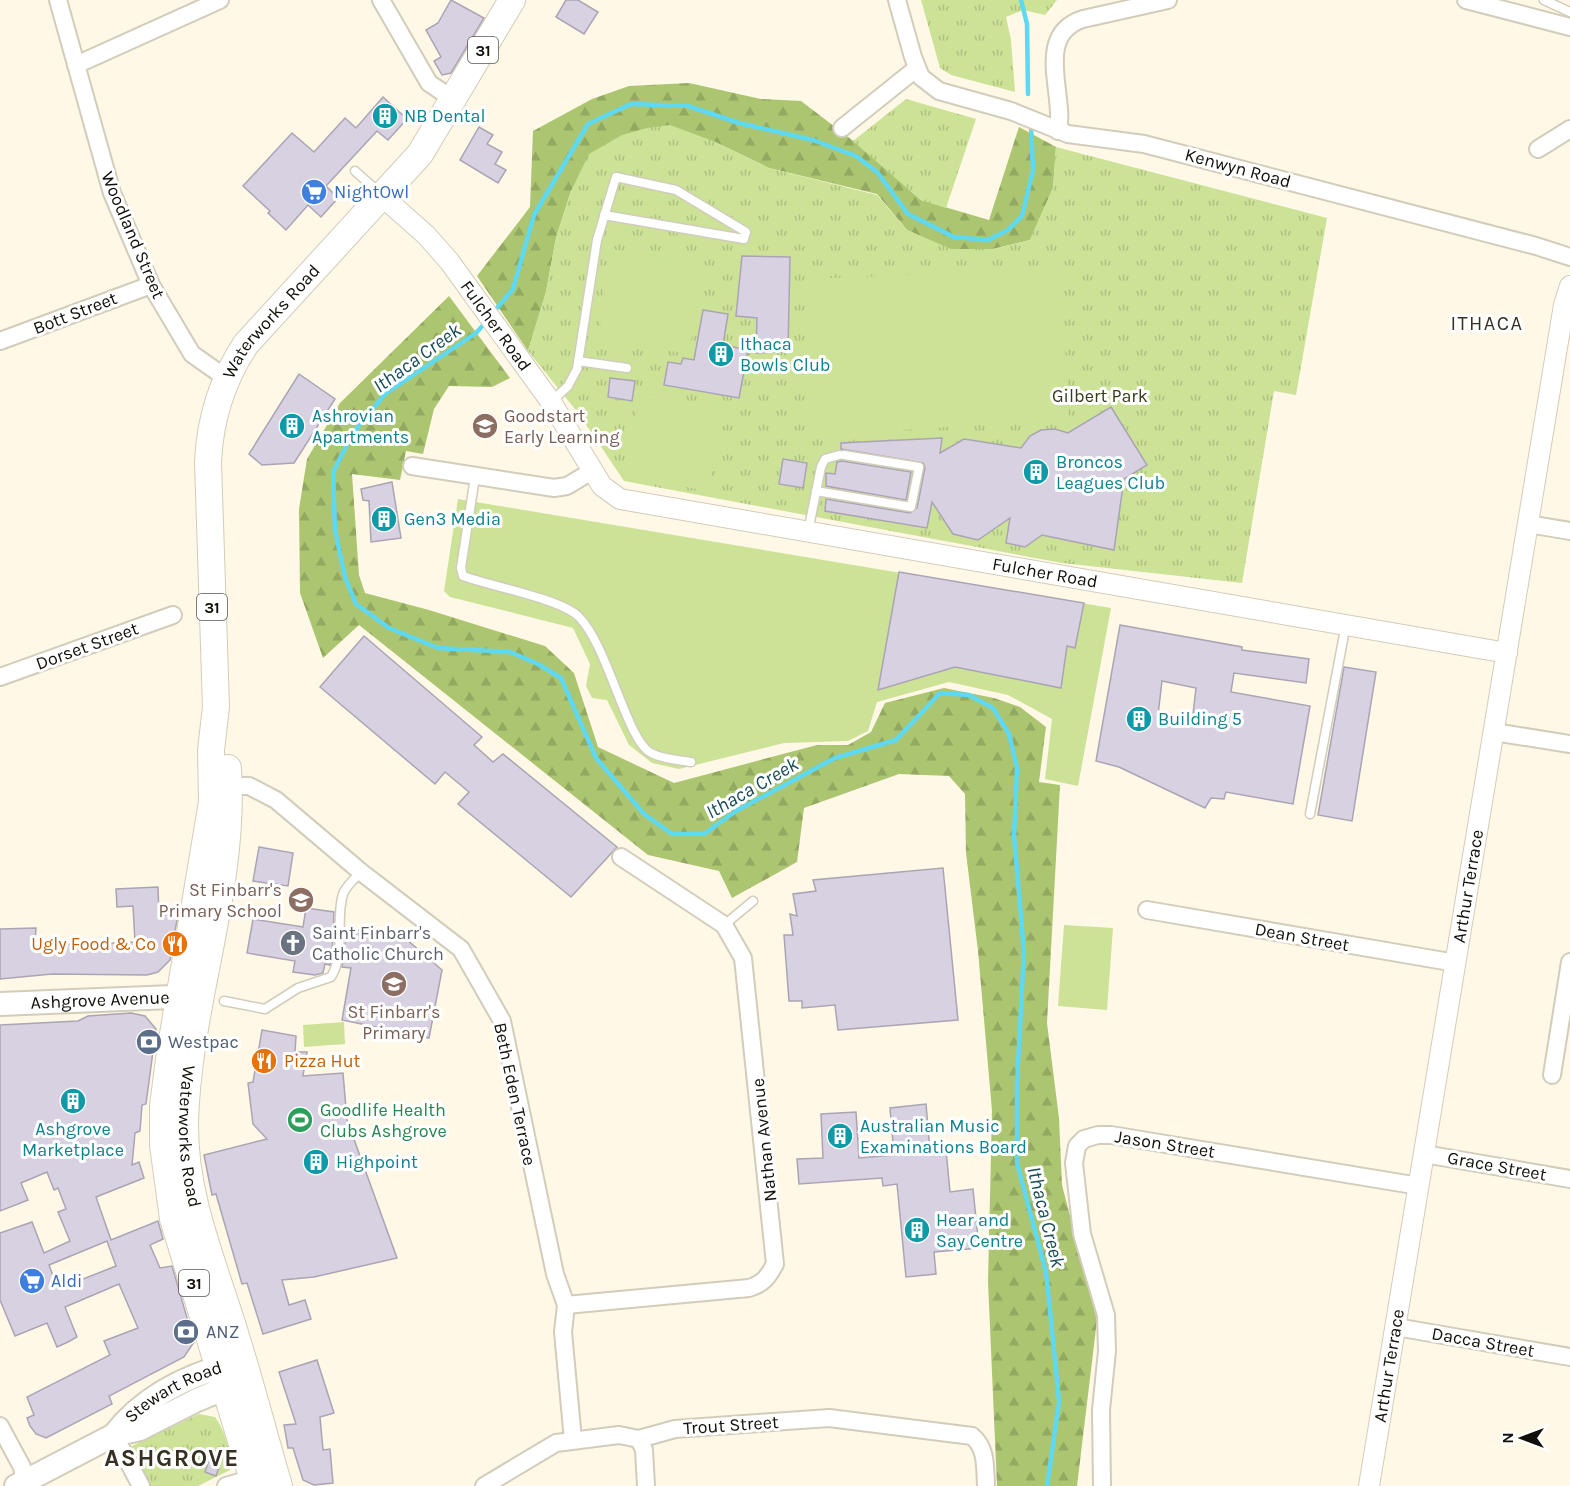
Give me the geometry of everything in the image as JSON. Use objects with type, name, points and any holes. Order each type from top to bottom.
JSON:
[{"type":"main road","name":"Waterworks Road","points":[[254,1482],[234,1373],[186,1159],[186,1102],[201,998],[227,850],[221,786],[226,750],[216,707],[208,462],[211,425],[226,378],[256,332],[420,154],[512,0]]},
{"type":"main road","name":"Ashgrove Avenue","points":[[0,1004],[201,998]]},
{"type":"main road","name":"Waterworks Road","points":[[234,1373],[279,1486]]},
{"type":"main road","name":"Stewart Road","points":[[22,1484],[114,1435],[140,1429],[234,1373]]},
{"type":"street","name":"Woodland Street","points":[[58,0],[112,192],[151,285],[192,354],[226,378]]},
{"type":"street","points":[[76,65],[220,0]]},
{"type":"street","points":[[381,0],[429,83],[454,100]]},
{"type":"street","points":[[842,128],[916,68],[897,0]]},
{"type":"street","points":[[1059,131],[1061,116],[1054,75],[1054,54],[1065,30],[1070,24],[1083,19],[1168,0]]},
{"type":"street","points":[[1466,0],[1570,27]]},
{"type":"street","name":"Kenwyn Road","points":[[916,68],[921,77],[932,87],[1011,111],[1059,131],[1083,137],[1144,144],[1536,246],[1570,257]]},
{"type":"street","points":[[1538,149],[1570,129]]},
{"type":"street","name":"Fulcher Road","points":[[383,196],[432,242],[471,290],[551,402],[592,471],[607,491],[626,501],[1507,653]]},
{"type":"street","name":"Bott Street","points":[[0,341],[151,285]]},
{"type":"street","name":"Arthur Terrace","points":[[1369,1486],[1564,305],[1570,286]]},
{"type":"street","points":[[412,466],[561,488],[574,483],[592,471]]},
{"type":"street","points":[[1528,524],[1570,531]]},
{"type":"street","name":"Dorset Street","points":[[0,677],[173,615]]},
{"type":"street","points":[[1494,732],[1570,744]]},
{"type":"street","name":"Beth Eden Terrace","points":[[221,786],[249,786],[265,793],[361,872],[461,949],[502,1021],[555,1274],[566,1305],[563,1332],[573,1440]]},
{"type":"street","name":"Nathan Avenue","points":[[566,1305],[749,1288],[760,1285],[769,1276],[775,1264],[747,973],[736,942],[724,925],[621,857]]},
{"type":"street","name":"Dean Street","points":[[1147,910],[1456,963]]},
{"type":"street","points":[[1552,1075],[1570,962]]},
{"type":"street","name":"Jason Street","points":[[1102,1486],[1101,1410],[1107,1351],[1106,1316],[1088,1256],[1078,1209],[1074,1163],[1075,1150],[1080,1142],[1090,1136],[1111,1135],[1419,1186]]},
{"type":"street","name":"Grace Street","points":[[1424,1154],[1570,1179]]},
{"type":"street","name":"Dacca Street","points":[[1396,1327],[1570,1357]]},
{"type":"street","name":"Trout Street","points":[[483,1486],[556,1443],[619,1435],[639,1439],[675,1430],[829,1418],[972,1436],[979,1442],[983,1452],[986,1486]]},
{"type":"street","points":[[0,1426],[22,1467],[22,1484]]},
{"type":"street","points":[[114,1435],[141,1486]]},
{"type":"street","points":[[639,1439],[644,1450],[646,1486]]},
{"type":"street","points":[[226,1486],[254,1482]]},
{"type":"lane","points":[[1544,0],[1570,12]]},
{"type":"lane","points":[[355,171],[383,196]]},
{"type":"lane","points":[[551,402],[568,386],[578,361],[597,240],[604,215],[616,177],[676,190],[746,232],[744,239],[604,215]]},
{"type":"lane","points":[[578,361],[627,368]]},
{"type":"lane","points":[[808,532],[816,491],[822,463],[827,458],[841,455],[919,468],[911,507],[816,491]]},
{"type":"lane","points":[[475,477],[461,568],[463,576],[554,604],[578,615],[602,650],[635,735],[650,753],[691,762]]},
{"type":"lane","points":[[1310,814],[1346,624]]},
{"type":"lane","points":[[201,998],[265,1009],[298,987],[331,977],[342,923],[340,913],[344,892],[361,872]]},
{"type":"lane","points":[[724,925],[753,901]]},
{"type":"green space","points":[[921,0],[1057,0],[1045,15],[1023,10],[1006,17],[1011,40],[1015,92],[951,75],[940,68]]},
{"type":"green space","points":[[689,83],[761,99],[801,101],[856,143],[921,200],[989,220],[1019,127],[1056,147],[1053,188],[1030,240],[993,249],[951,250],[907,230],[877,194],[769,168],[713,141],[571,191],[556,238],[546,292],[528,351],[477,276],[530,207],[533,131],[592,99],[629,86]]},
{"type":"green space","points":[[906,99],[976,119],[946,208],[921,200],[853,141]]},
{"type":"green space","name":"Gilbert Park","points":[[670,125],[713,141],[769,168],[877,195],[907,230],[951,249],[993,249],[1030,240],[1053,188],[1056,147],[1327,218],[1296,395],[1274,391],[1242,583],[1062,563],[624,481],[579,414],[528,351],[546,292],[556,238],[571,191],[589,154],[622,135]]},
{"type":"green space","points":[[611,249],[704,263],[689,354],[598,339]]},
{"type":"green space","points":[[1061,269],[1069,420],[813,435],[808,279]]},
{"type":"green space","points":[[449,296],[510,378],[492,387],[449,386],[434,409],[423,454],[406,451],[400,480],[352,474],[359,575],[365,593],[545,646],[574,673],[598,747],[674,783],[817,745],[848,745],[871,732],[885,703],[944,688],[994,698],[1020,707],[1046,727],[1039,782],[1060,785],[1047,1023],[1059,1118],[1062,1185],[1097,1320],[1077,1486],[997,1486],[988,1282],[992,1111],[978,951],[966,853],[965,794],[949,776],[899,774],[804,808],[797,862],[732,898],[719,871],[648,855],[359,625],[323,658],[300,593],[299,509],[307,459],[340,403]]},
{"type":"green space","points":[[640,392],[722,407],[708,491],[625,476]]},
{"type":"green space","points":[[458,499],[1111,608],[1078,786],[1045,779],[1052,719],[1008,695],[949,682],[877,702],[868,731],[848,741],[784,743],[679,769],[652,763],[629,745],[607,700],[592,698],[586,686],[590,664],[573,628],[450,597],[444,591]]},
{"type":"green space","points":[[1064,925],[1113,928],[1107,1010],[1058,1006]]},
{"type":"green space","points":[[344,1022],[345,1044],[304,1047],[303,1025]]},
{"type":"green space","points":[[199,1414],[215,1417],[218,1422],[229,1450],[230,1470],[198,1486],[148,1486],[130,1447]]},
{"type":"building","points":[[451,0],[484,18],[451,73],[442,75],[434,61],[441,57],[426,30],[438,23]]},
{"type":"building","points":[[566,0],[578,0],[598,12],[584,34],[556,17]]},
{"type":"building","points":[[383,97],[407,119],[388,140],[377,131],[326,186],[338,198],[321,217],[308,205],[286,230],[268,213],[270,211],[243,186],[292,133],[314,152],[345,118],[356,128]]},
{"type":"building","points":[[479,127],[493,135],[487,144],[502,152],[495,164],[506,170],[498,183],[460,160]]},
{"type":"building","points":[[742,256],[790,257],[788,351],[756,353],[757,318],[736,316]]},
{"type":"building","name":"Ithaca Bowls Club","points":[[703,310],[728,314],[723,345],[748,350],[739,398],[664,385],[668,362],[681,364],[683,358],[694,360]]},
{"type":"building","name":"Ashrovian Apartments","points":[[299,374],[335,399],[294,463],[262,465],[249,454]]},
{"type":"building","points":[[610,378],[635,381],[632,401],[608,397]]},
{"type":"building","name":"Broncos Leagues Club","points":[[1111,407],[1147,465],[1124,479],[1114,550],[1042,535],[1025,547],[1006,543],[1010,518],[978,540],[953,534],[932,502],[927,528],[825,511],[826,499],[910,513],[917,508],[925,468],[923,463],[841,449],[841,443],[942,438],[940,453],[964,439],[1021,448],[1030,436],[1041,430],[1055,429],[1068,433]]},
{"type":"building","points":[[783,459],[807,463],[803,488],[779,484]]},
{"type":"building","points":[[837,462],[911,472],[906,500],[826,486],[826,473],[835,474]]},
{"type":"building","name":"Gen3 Media","points":[[392,482],[401,538],[371,542],[369,501],[363,500],[361,489]]},
{"type":"building","points":[[899,572],[1084,603],[1075,648],[1067,646],[1061,688],[955,667],[878,690]]},
{"type":"building","name":"Building 5","points":[[1120,625],[1242,647],[1242,650],[1309,659],[1306,683],[1234,673],[1231,692],[1310,706],[1293,804],[1226,792],[1224,799],[1211,798],[1205,808],[1119,767],[1096,761]],"holes":[[[1162,681],[1196,688],[1192,723],[1158,715]]]},
{"type":"building","points":[[364,636],[482,737],[474,745],[493,762],[503,754],[617,847],[571,897],[458,804],[469,792],[445,772],[435,784],[320,687]]},
{"type":"building","points":[[1344,667],[1376,672],[1352,821],[1318,815]]},
{"type":"building","points":[[259,847],[293,853],[288,886],[253,881]]},
{"type":"building","points":[[943,868],[958,1020],[838,1030],[835,1005],[802,1008],[802,1001],[789,1001],[784,935],[793,935],[790,914],[797,916],[793,894],[816,891],[813,880]]},
{"type":"building","points":[[158,887],[159,915],[178,914],[170,960],[158,972],[147,975],[52,974],[0,979],[0,929],[36,928],[35,941],[79,945],[135,942],[133,906],[117,907],[116,889]]},
{"type":"building","name":"Saint Finbarr's Catholic Church","points":[[306,908],[334,912],[332,956],[330,965],[325,964],[323,973],[315,975],[293,972],[295,961],[247,953],[253,919],[303,927]]},
{"type":"building","name":"St Finbarr's Primary","points":[[357,930],[399,933],[442,970],[429,1038],[342,1020],[351,968],[342,967],[346,934],[356,936]]},
{"type":"building","points":[[131,1013],[145,1016],[156,1029],[146,1104],[142,1105],[140,1131],[135,1133],[132,1165],[139,1162],[144,1178],[96,1197],[111,1240],[158,1221],[163,1239],[150,1245],[160,1268],[172,1266],[194,1342],[184,1357],[109,1396],[112,1404],[46,1438],[36,1434],[30,1426],[27,1418],[34,1415],[27,1397],[110,1355],[104,1341],[138,1328],[119,1284],[65,1307],[77,1337],[68,1342],[57,1347],[47,1323],[15,1336],[0,1300],[0,1233],[32,1222],[44,1253],[70,1241],[58,1212],[66,1209],[58,1188],[54,1190],[47,1172],[21,1183],[28,1200],[0,1211],[0,1025],[78,1021],[88,1016]],"holes":[[[107,1241],[116,1266],[58,1289],[49,1265]]]},
{"type":"building","name":"Highpoint","points":[[262,1030],[296,1036],[295,1052],[307,1052],[303,1076],[343,1073],[347,1120],[397,1258],[314,1277],[282,1280],[289,1305],[305,1300],[311,1319],[263,1334],[247,1283],[242,1284],[216,1194],[212,1195],[204,1155],[267,1139],[253,1124],[248,1083],[253,1082]]},
{"type":"building","points":[[926,1104],[930,1151],[946,1150],[950,1192],[973,1189],[979,1248],[934,1252],[936,1274],[906,1277],[897,1184],[883,1186],[882,1178],[799,1184],[797,1159],[823,1158],[821,1114],[856,1112],[859,1158],[894,1155],[890,1108]]},
{"type":"building","points":[[317,1360],[334,1413],[320,1417],[323,1450],[330,1449],[333,1483],[314,1485],[303,1480],[293,1448],[288,1448],[284,1425],[296,1424],[279,1372]]},
{"type":"building","points":[[211,1454],[222,1458],[216,1476],[205,1472]]},
{"type":"waterway","name":"Ithaca Creek","points":[[1021,0],[1027,24],[1028,94]]},
{"type":"waterway","name":"Ithaca Creek","points":[[492,314],[513,289],[534,215],[588,124],[631,104],[688,106],[739,123],[813,140],[856,156],[877,172],[908,214],[954,237],[988,240],[1008,230],[1022,216],[1033,170],[1031,126]]},
{"type":"waterway","name":"Ithaca Creek","points":[[487,321],[476,333],[385,394],[353,433],[333,472],[335,530],[345,577],[356,604],[389,628],[438,648],[510,652],[538,664],[561,678],[596,758],[644,814],[672,834],[704,834],[736,811],[835,758],[896,740],[940,693],[969,695],[993,708],[1009,734],[1017,768],[1014,836],[1024,952],[1017,1083],[1017,1163],[1046,1272],[1059,1402],[1047,1486]]},
{"type":"place","name":"NB Dental","points":[[385,116]]},
{"type":"place","name":"NightOwl","points":[[314,192]]},
{"type":"place","name":"Ithaca Bowls Club","points":[[721,354]]},
{"type":"place","name":"Ashrovian Apartments","points":[[292,426]]},
{"type":"place","name":"Goodstart Early Learning","points":[[485,426]]},
{"type":"place","name":"Broncos Leagues Club","points":[[1036,472]]},
{"type":"place","name":"Gen3 Media","points":[[384,519]]},
{"type":"place","name":"Building 5","points":[[1139,719]]},
{"type":"place","name":"St Finbarr's Primary School","points":[[301,900]]},
{"type":"place","name":"Saint Finbarr's Catholic Church","points":[[293,943]]},
{"type":"place","name":"Ugly Food & Co","points":[[175,944]]},
{"type":"place","name":"St Finbarr's Primary","points":[[394,984]]},
{"type":"place","name":"Westpac","points":[[149,1042]]},
{"type":"place","name":"Pizza Hut","points":[[264,1061]]},
{"type":"place","name":"Ashgrove Marketplace","points":[[73,1101]]},
{"type":"place","name":"Goodlife Health Clubs Ashgrove","points":[[300,1120]]},
{"type":"place","name":"Australian Music Examinations Board","points":[[840,1136]]},
{"type":"place","name":"Highpoint","points":[[316,1162]]},
{"type":"place","name":"Hear and Say Centre","points":[[917,1230]]},
{"type":"place","name":"Aldi","points":[[32,1281]]},
{"type":"place","name":"ANZ","points":[[186,1332]]},
{"type":"district","name":"ITHACA","points":[[1487,323]]},
{"type":"district","name":"ASHGROVE","points":[[172,1458]]}]
